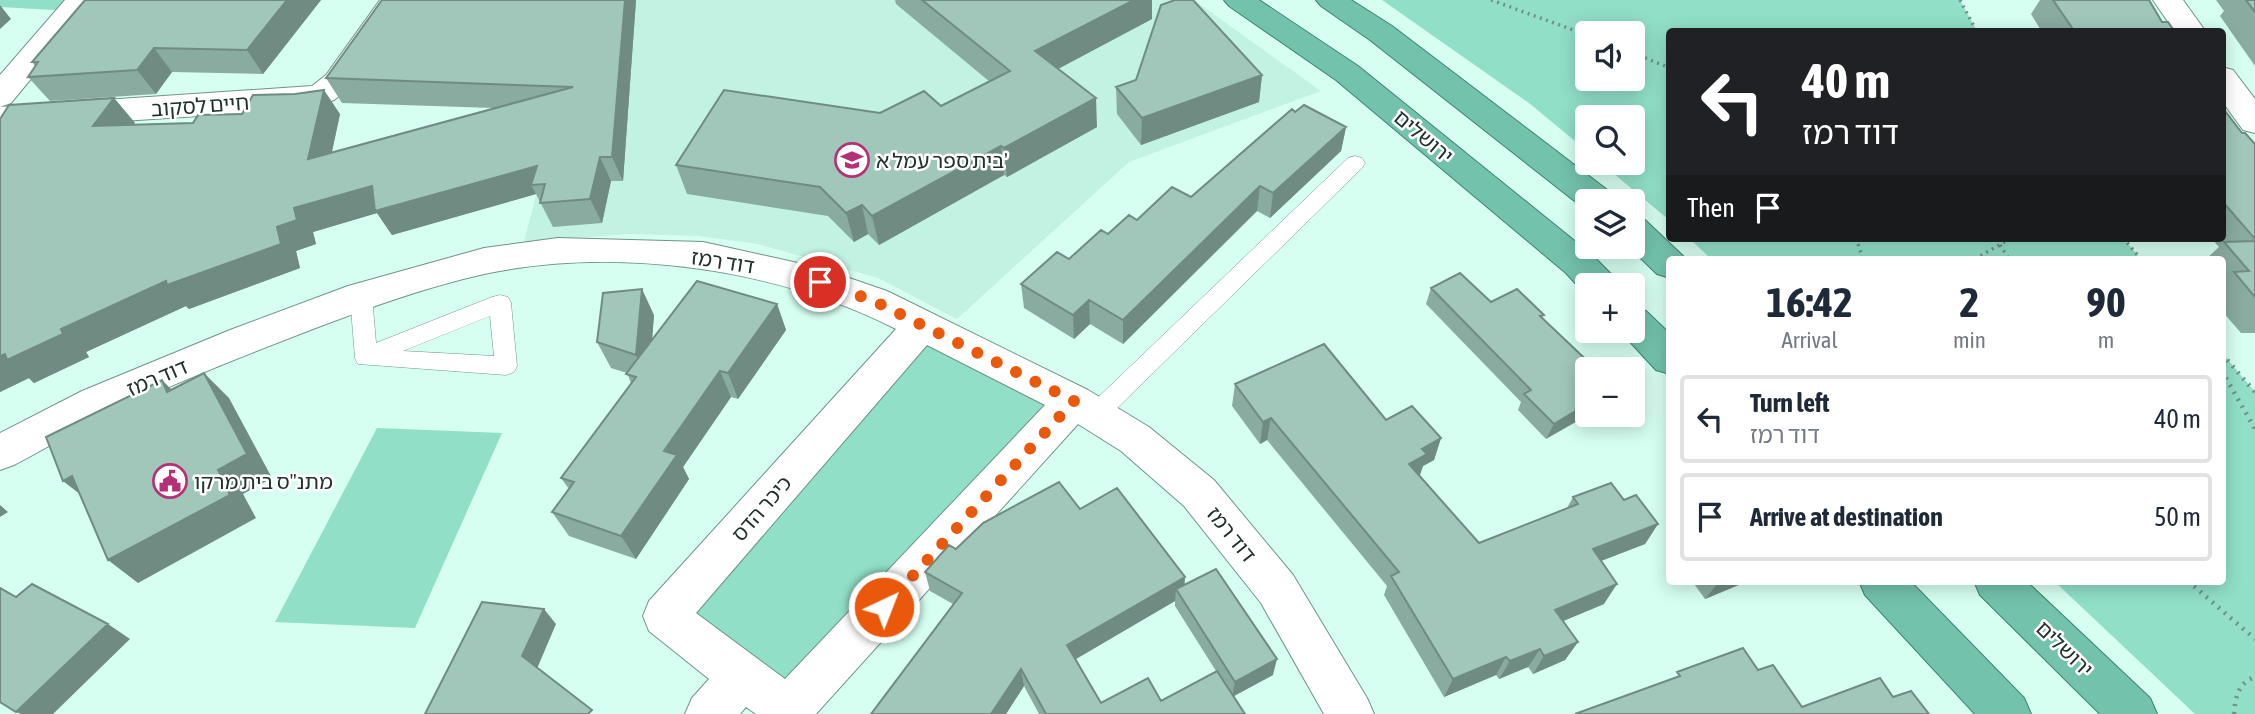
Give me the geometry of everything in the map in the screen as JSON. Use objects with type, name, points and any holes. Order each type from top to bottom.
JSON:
[{"type":"highway","name":"ירושלים","points":[[1239,0],[1347,73],[1588,273]]},
{"type":"highway","points":[[1331,0],[1381,33],[1582,189]]},
{"type":"highway","points":[[1645,240],[1666,260]]},
{"type":"highway","points":[[1645,333],[1666,355]]},
{"type":"highway","points":[[1885,585],[2007,714]]},
{"type":"highway","name":"ירושלים","points":[[2001,585],[2133,714]]},
{"type":"street","points":[[0,96],[81,0]]},
{"type":"street","name":"חיים לסקוב","points":[[0,118],[305,98],[323,93],[338,82],[395,0]]},
{"type":"street","points":[[2168,0],[2188,28]]},
{"type":"street","points":[[2226,82],[2255,122]]},
{"type":"street","name":"דוד רמז","points":[[0,453],[96,402],[243,340],[360,296],[484,261],[558,251],[626,251],[703,255],[760,266],[820,282],[874,301],[1085,408],[1135,439],[1199,493],[1277,589],[1350,714]]},
{"type":"street","name":"כיכר הדס","points":[[922,326],[664,616],[742,677],[789,709],[1085,408]]},
{"type":"street","points":[[709,714],[742,677]]},
{"type":"lane","points":[[1085,408],[1355,163]]},
{"type":"lane","points":[[360,296],[366,358]]},
{"type":"lane","points":[[500,303],[506,366],[366,358],[421,333],[500,303]]},
{"type":"path","points":[[1490,0],[1575,31]]},
{"type":"path","points":[[1960,0],[1975,28]]},
{"type":"path","points":[[1645,59],[1666,66]]},
{"type":"path","points":[[1980,256],[2005,242]]},
{"type":"path","points":[[2126,242],[2138,256]]},
{"type":"path","points":[[2000,245],[2007,256]]},
{"type":"path","points":[[2226,359],[2255,392]]},
{"type":"path","points":[[2226,377],[2255,429]]},
{"type":"path","points":[[2193,585],[2255,639]]},
{"type":"path","points":[[2234,714],[2235,695],[2250,678],[2255,677]]},
{"type":"shaded area","points":[[0,0],[81,0],[72,11],[0,7]]},
{"type":"shaded area","name":"בית ספר עמל א'","points":[[586,0],[1194,0],[1321,91],[1129,162],[957,319],[878,278],[758,244],[699,236],[628,234],[524,242]]},
{"type":"shaded area","points":[[1382,0],[1960,0],[1975,28],[1666,28],[1666,217],[1645,200],[1645,189],[1632,189],[1615,175],[1645,175],[1645,105],[1575,105],[1575,141],[1529,103]]},
{"type":"shaded area","points":[[1693,242],[2126,242],[2138,256],[1708,256]]},
{"type":"shaded area","points":[[922,325],[1074,401],[789,709],[665,616]]},
{"type":"shaded area","points":[[2226,358],[2255,392],[2255,714],[2195,714],[2058,585],[2226,585]]},
{"type":"shaded area","points":[[377,428],[502,433],[415,628],[275,622]]},
{"type":"building","points":[[85,0],[287,0],[247,50],[154,48],[137,70],[28,77],[38,62],[32,62]]},
{"type":"building","points":[[382,0],[625,0],[612,157],[600,157],[590,199],[540,203],[545,184],[531,185],[537,166],[375,211],[372,186],[294,208],[297,220],[277,227],[281,244],[167,285],[166,281],[61,329],[63,334],[7,360],[5,354],[0,356],[0,119],[9,105],[114,98],[93,126],[193,123],[198,115],[242,114],[253,95],[324,90],[308,159],[573,87],[326,78]]},
{"type":"building","points":[[922,0],[1134,0],[1035,51],[1096,98],[872,216],[862,205],[846,213],[820,187],[676,165],[724,90],[880,113],[924,91],[941,106],[1010,71]]},
{"type":"building","points":[[1175,0],[1193,0],[1262,75],[1142,118],[1116,87],[1136,80],[1161,5]]},
{"type":"building","points":[[2053,0],[2149,0],[2162,22],[2168,22],[2172,28],[2072,28]]},
{"type":"building","points":[[2246,0],[2255,0],[2255,12]]},
{"type":"building","points":[[1304,105],[1346,127],[1273,193],[1260,186],[1123,320],[1089,300],[1073,315],[1021,284],[1057,252],[1069,259],[1101,230],[1108,234],[1129,215],[1137,220],[1172,187],[1191,197],[1292,109],[1295,112]]},
{"type":"building","points":[[2226,112],[2242,133],[2255,144],[2255,239],[2226,206]]},
{"type":"building","points":[[2255,241],[2255,297],[2234,272],[2249,271],[2226,242]]},
{"type":"building","points":[[1460,273],[1491,302],[1517,289],[1544,315],[1540,316],[1583,357],[1575,357],[1575,411],[1554,424],[1524,394],[1531,390],[1431,288]]},
{"type":"building","points":[[697,281],[777,304],[728,373],[720,371],[664,451],[677,455],[621,536],[552,512],[574,482],[561,478],[636,377],[626,374]]},
{"type":"building","points":[[642,289],[636,355],[597,342],[603,293]]},
{"type":"building","points":[[1324,344],[1386,420],[1412,406],[1441,438],[1422,449],[1427,454],[1409,464],[1479,543],[1578,504],[1573,497],[1611,483],[1624,500],[1636,495],[1658,524],[1593,549],[1617,584],[1555,610],[1578,642],[1544,656],[1540,649],[1510,661],[1506,657],[1453,679],[1391,576],[1399,572],[1271,418],[1263,422],[1235,384]]},
{"type":"building","points":[[204,373],[247,454],[218,470],[230,495],[108,560],[72,476],[63,481],[46,437],[162,380],[167,392]]},
{"type":"building","points":[[1059,482],[1080,509],[1117,488],[1185,577],[1067,645],[1101,703],[1148,678],[1161,701],[1217,671],[1245,714],[1046,714],[1021,669],[991,714],[871,714],[962,593],[925,572],[949,545],[956,549],[983,523]]},
{"type":"building","points":[[1216,569],[1277,659],[1235,682],[1176,589]]},
{"type":"building","points":[[32,584],[108,624],[16,712],[0,702],[0,588],[16,597]]},
{"type":"building","points":[[482,602],[544,609],[522,656],[592,710],[588,714],[425,714]]},
{"type":"building","points":[[1743,648],[1758,670],[1773,665],[1802,707],[1880,678],[1893,697],[1911,691],[1929,714],[1575,714],[1680,676],[1677,672]]},
{"type":"place","name":"בית ספר עמל א'","points":[[852,160]]},
{"type":"place","name":"מתנ\"ס בית מרקו","points":[[170,481]]},
{"type":"route","points":[[820,282],[874,301],[1074,401],[884,607]]}]
